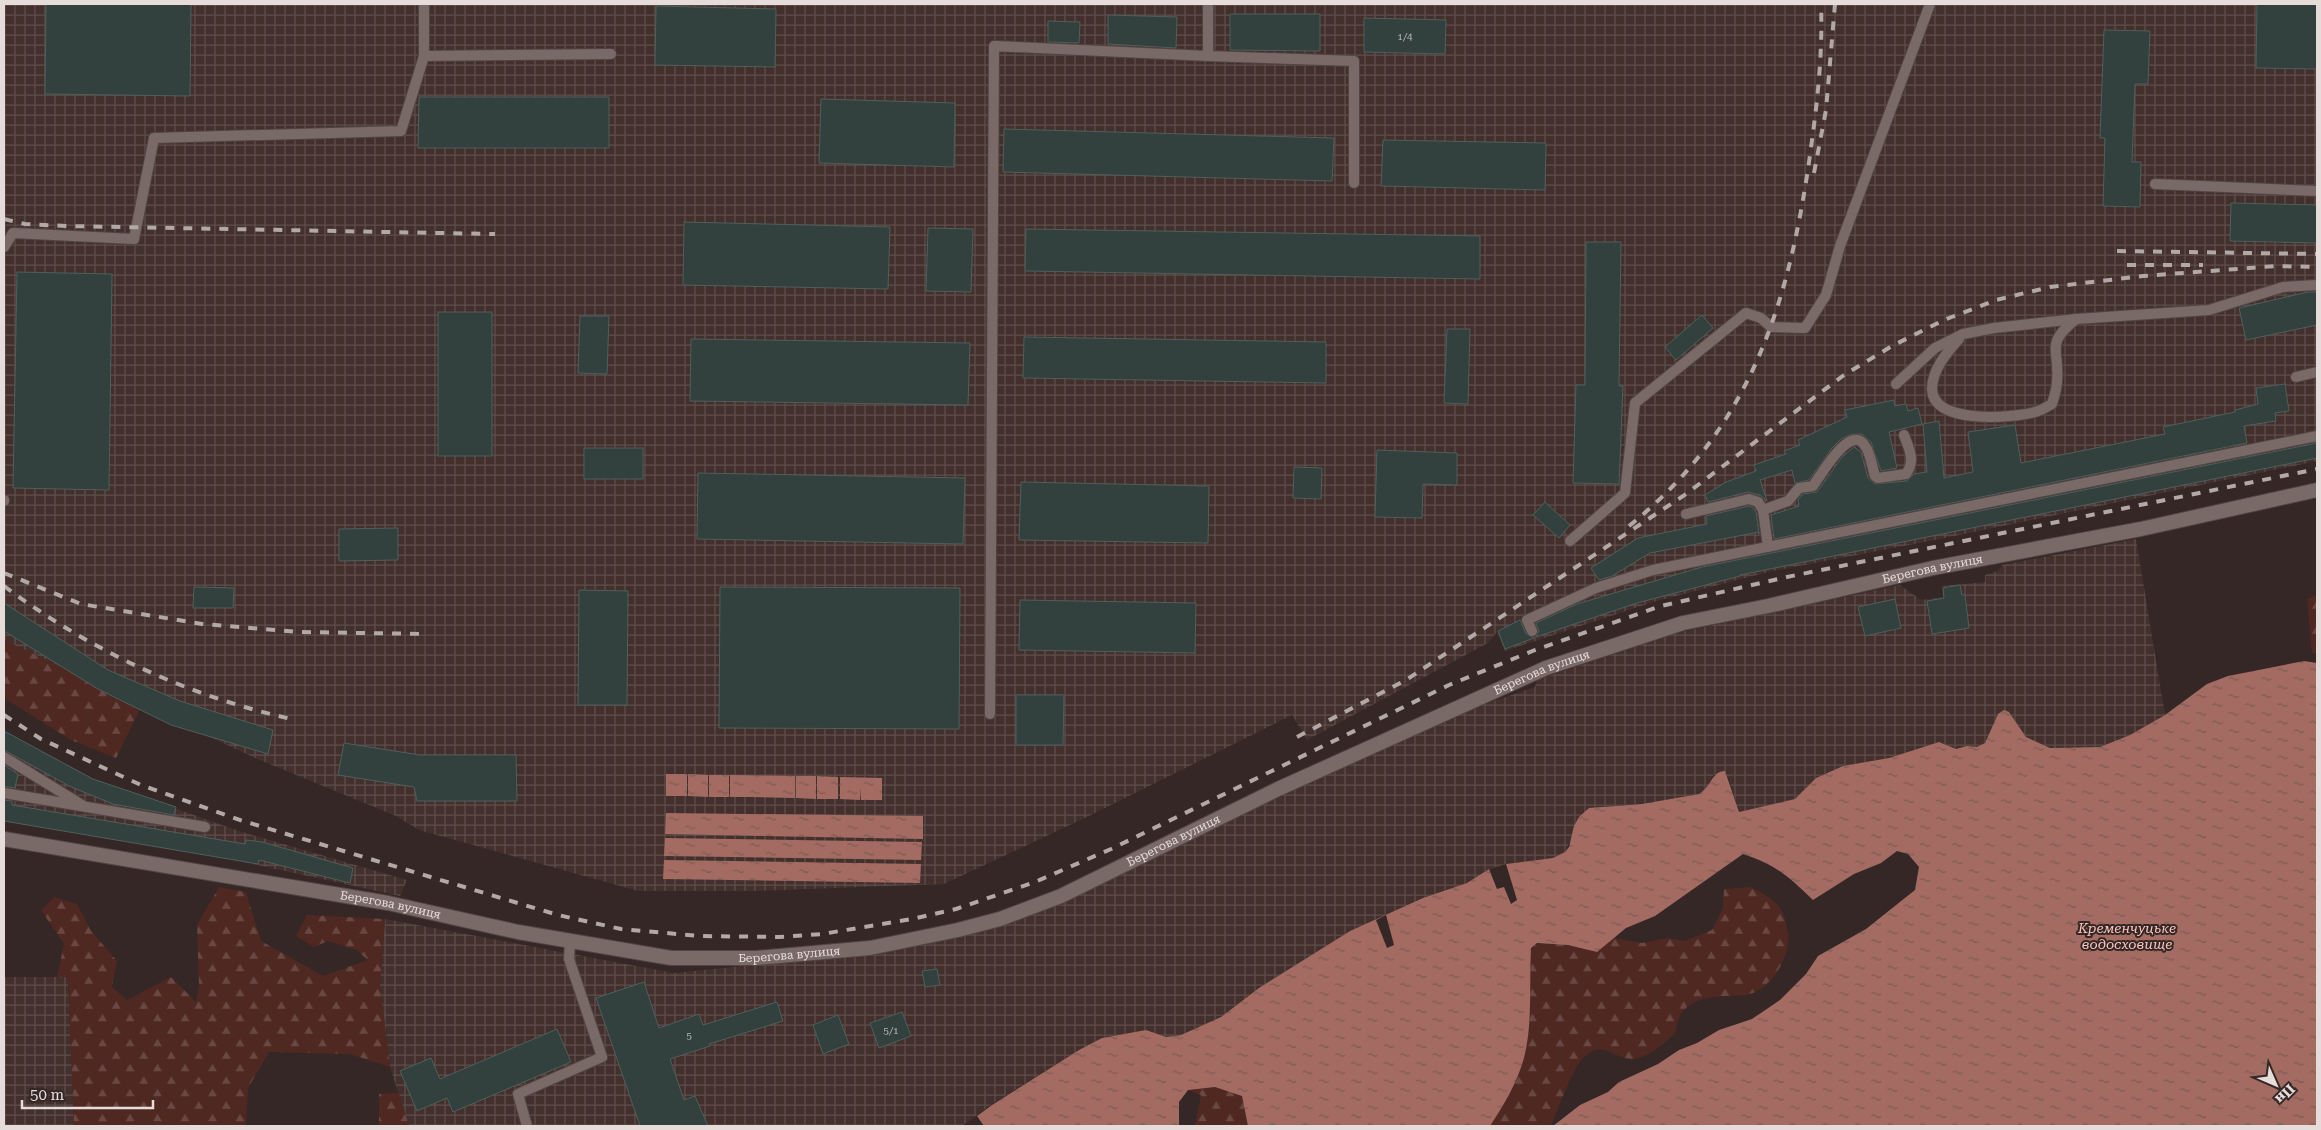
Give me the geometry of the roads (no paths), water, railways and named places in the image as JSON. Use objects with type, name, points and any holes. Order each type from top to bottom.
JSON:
[{"type":"street","name":"Берегова вулиця","points":[[4,839],[388,903],[518,932],[671,958],[756,958],[870,948],[958,930],[1000,918],[1061,896],[1278,789],[1546,668],[1682,623],[1768,606],[1933,568],[2141,529],[2317,490]]},
{"type":"lane","points":[[4,247],[13,233],[134,239],[154,138],[401,131],[424,56],[424,4]]},
{"type":"lane","points":[[1208,4],[1208,56]]},
{"type":"lane","points":[[1570,541],[1625,493],[1635,403],[1746,313],[1760,318],[1771,327],[1805,328],[1826,296],[1840,246],[1930,4]]},
{"type":"lane","points":[[990,714],[994,46],[1354,62],[1354,183]]},
{"type":"lane","points":[[424,56],[611,54]]},
{"type":"lane","points":[[2155,184],[2317,191]]},
{"type":"lane","points":[[1896,384],[1935,348],[1963,334],[1994,328],[2076,319],[2209,310],[2283,287],[2317,285]]},
{"type":"lane","points":[[1963,334],[1945,355],[1937,372],[1932,389],[1937,402],[1948,411],[1978,417],[2009,417],[2036,412],[2052,404],[2058,381],[2054,343],[2059,334],[2076,319]]},
{"type":"lane","points":[[2296,377],[2317,372]]},
{"type":"lane","points":[[1763,510],[1788,501],[1799,488],[1813,486],[1841,447],[1854,440],[1861,441],[1865,445],[1875,476],[1878,478],[1906,474],[1912,466],[1912,460],[1904,435]]},
{"type":"lane","points":[[1532,631],[1527,620],[1596,588],[1653,570],[2317,436]]},
{"type":"lane","points":[[1686,514],[1750,499],[1758,502],[1763,510],[1768,547]]},
{"type":"lane","points":[[4,757],[87,808]]},
{"type":"lane","points":[[4,793],[205,827]]},
{"type":"lane","points":[[527,1126],[518,1094],[602,1057],[569,959],[570,941]]},
{"type":"water","name":"Кременчуцьке водосховище","points":[[2304,661],[2317,663],[2317,1126],[1553,1126],[1580,1105],[1608,1092],[1619,1082],[1658,1064],[1679,1050],[1697,1043],[1719,1030],[1752,1019],[1780,1000],[1806,974],[1818,956],[1866,929],[1915,890],[1919,867],[1908,854],[1897,851],[1881,863],[1854,874],[1813,900],[1781,872],[1764,862],[1743,854],[1655,916],[1626,928],[1597,952],[1568,945],[1537,943],[1531,948],[1530,1017],[1524,1058],[1510,1094],[1490,1126],[1248,1126],[1242,1096],[1215,1087],[1188,1090],[1179,1102],[1179,1126],[984,1126],[977,1116],[1079,1050],[1102,1038],[1146,1030],[1166,1037],[1181,1035],[1221,1017],[1259,988],[1350,931],[1423,898],[1467,883],[1489,869],[1506,864],[1553,858],[1565,852],[1569,847],[1574,826],[1579,817],[1589,808],[1642,804],[1699,794],[1714,776],[1725,771],[1739,812],[1795,799],[1816,778],[1843,766],[1889,758],[1939,742],[1956,749],[1967,746],[1977,747],[1985,743],[1998,714],[2004,710],[2009,712],[2026,737],[2050,748],[2100,747],[2130,735],[2165,715],[2207,684],[2228,676]]},
{"type":"water","points":[[666,774],[687,774],[687,796],[666,796]]},
{"type":"water","points":[[688,774],[708,775],[708,797],[688,796]]},
{"type":"water","points":[[709,775],[729,775],[729,797],[709,797]]},
{"type":"water","points":[[730,775],[795,776],[795,798],[730,797]]},
{"type":"water","points":[[796,776],[816,776],[816,799],[796,798]]},
{"type":"water","points":[[817,776],[838,777],[838,799],[817,799]]},
{"type":"water","points":[[840,777],[882,778],[882,800],[861,800],[861,788],[860,800],[840,799]]},
{"type":"water","points":[[666,813],[923,816],[923,839],[665,834]]},
{"type":"water","points":[[665,838],[922,842],[921,860],[664,856]]},
{"type":"water","points":[[664,860],[921,864],[920,883],[663,879]]},
{"type":"railway","points":[[1629,526],[1671,488],[1706,448],[1734,405],[1757,360],[1776,312],[1790,262],[1810,155],[1819,80],[1821,4]]},
{"type":"railway","points":[[1814,173],[1826,110],[1835,4]]},
{"type":"railway","points":[[4,219],[25,224],[66,226],[495,234]]},
{"type":"railway","points":[[2117,251],[2317,254]]},
{"type":"railway","points":[[2127,265],[2203,265]]},
{"type":"railway","points":[[1297,737],[1406,680],[1686,494],[1844,375],[1892,346],[1944,320],[1996,300],[2050,287],[2143,276],[2276,266],[2317,267]]},
{"type":"railway","points":[[4,715],[41,739],[141,785],[243,821],[558,915],[621,929],[700,936],[779,937],[822,934],[912,919],[956,909],[1035,882],[1111,849],[1449,685],[1535,650],[1661,606],[1787,577],[2317,469]]},
{"type":"railway","points":[[4,573],[81,604],[202,624],[299,632],[427,634]]},
{"type":"railway","points":[[4,586],[71,631],[142,669],[217,698],[296,720]]}]
